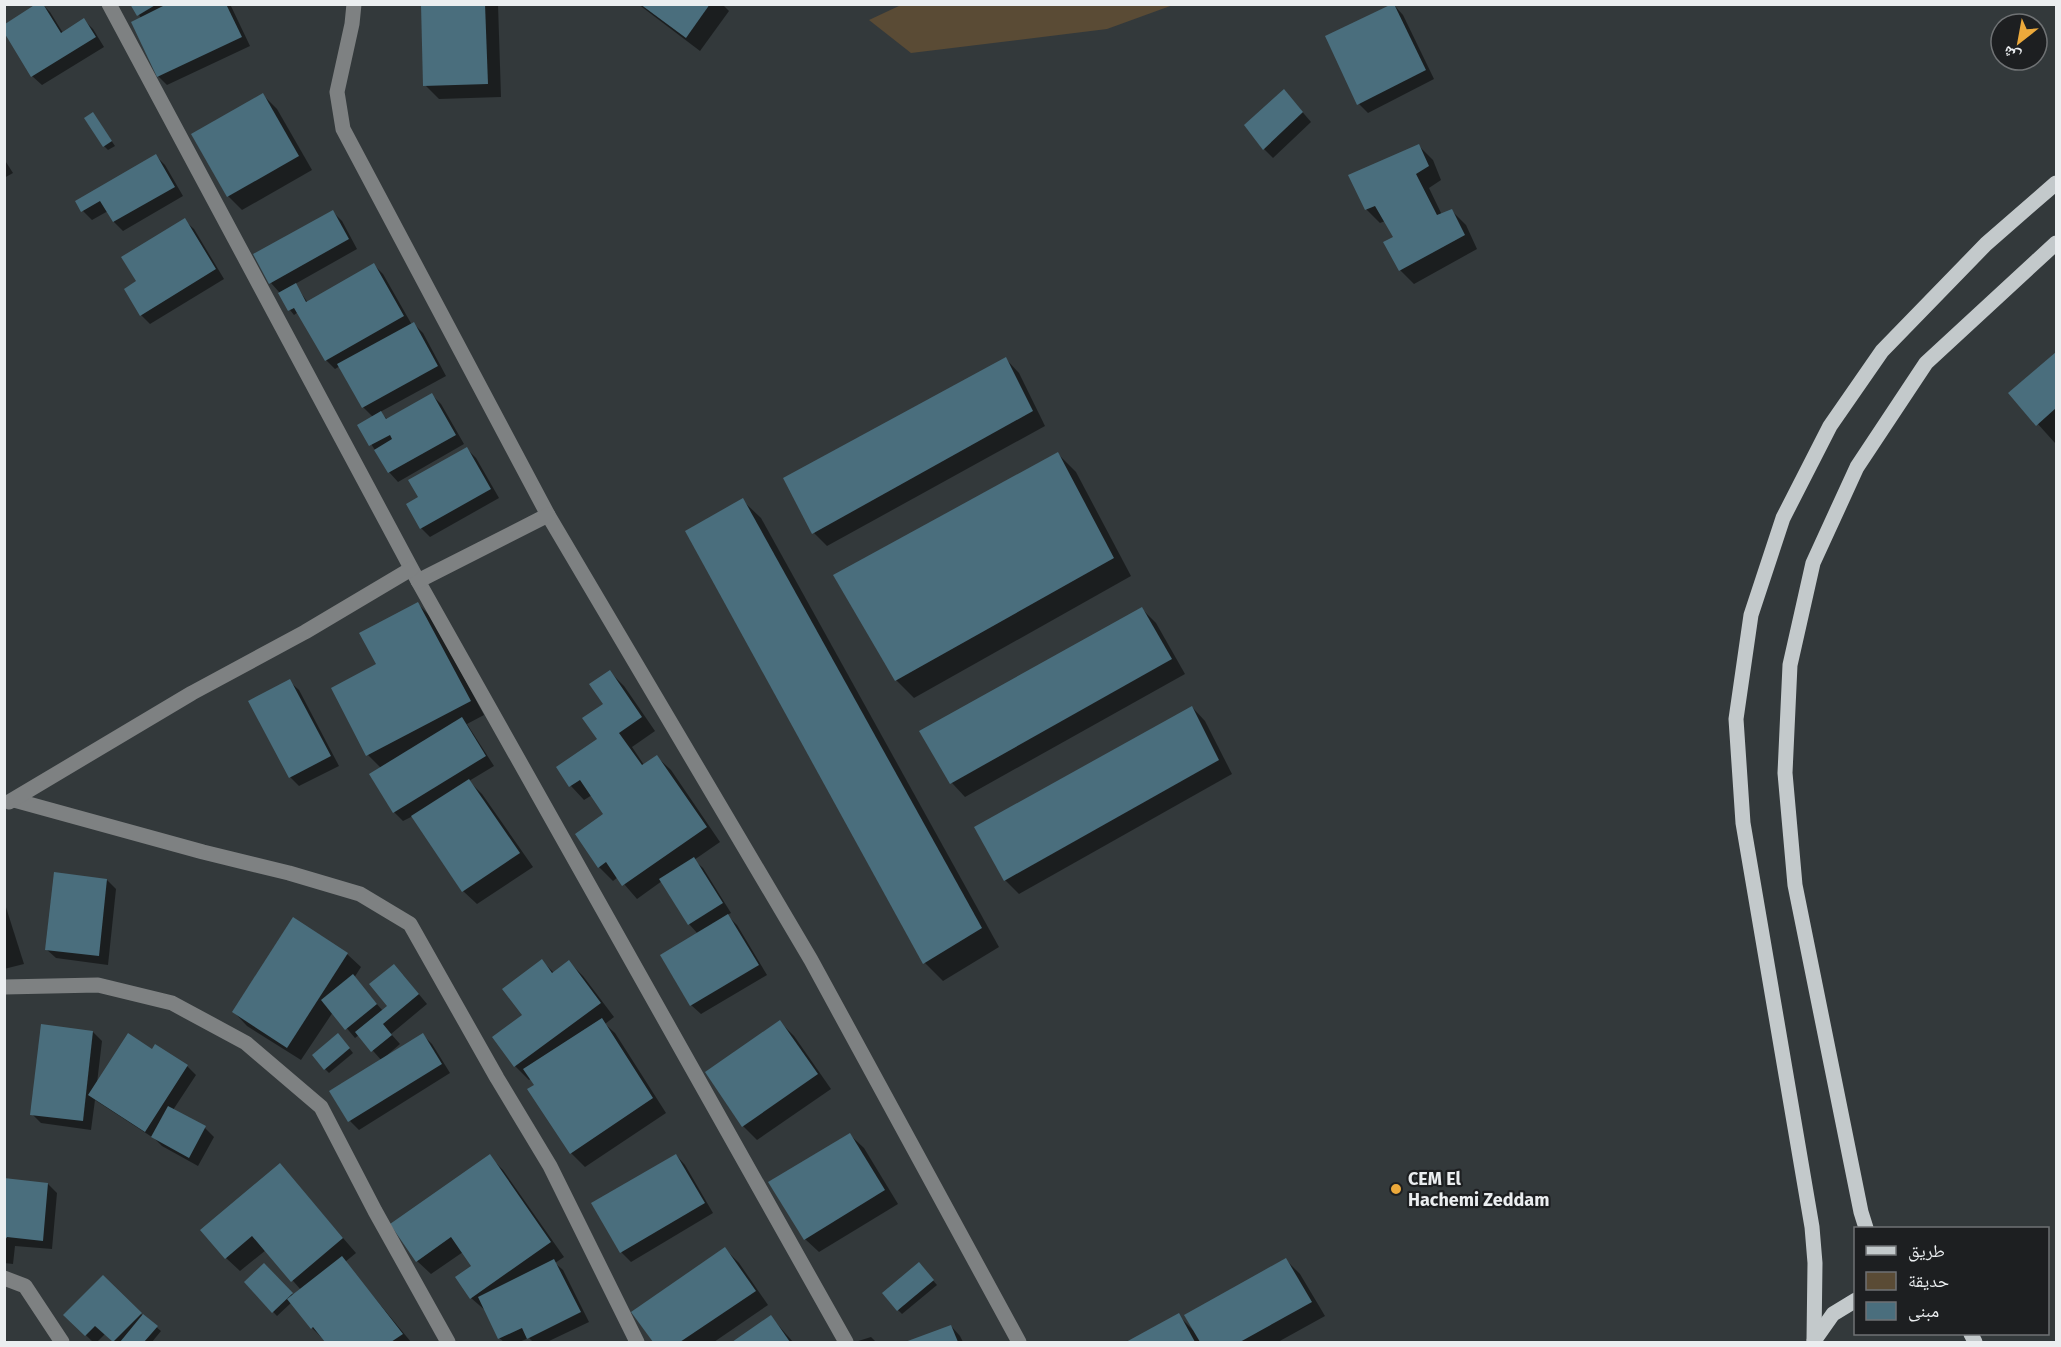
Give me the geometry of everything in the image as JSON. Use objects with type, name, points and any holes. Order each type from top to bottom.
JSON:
[{"type":"main road","points":[[1814,1341],[1815,1263],[1812,1227],[1743,823],[1736,719],[1751,615],[1784,518],[1830,426],[1882,351],[1986,244],[2056,183]]},
{"type":"main road","points":[[1866,1227],[1795,885],[1785,773],[1790,665],[1813,563],[1857,467],[1926,363],[2056,243]]},
{"type":"main road","points":[[1814,1341],[1833,1314],[1854,1300]]},
{"type":"street","points":[[109,4],[414,575],[846,1342]]},
{"type":"street","points":[[354,4],[352,24],[337,92],[343,129],[548,515],[811,960],[1019,1342]]},
{"type":"street","points":[[9,802],[192,693],[305,632],[414,575],[548,515]]},
{"type":"street","points":[[9,802],[289,873],[360,894],[410,924],[497,1078],[550,1166],[637,1342]]},
{"type":"street","points":[[4,987],[98,985],[172,1003],[246,1043],[321,1107],[375,1211],[448,1342]]},
{"type":"street","points":[[4,1278],[25,1286],[62,1342]]},
{"type":"green space","points":[[901,5],[1173,5],[1107,29],[911,53],[869,20]]},
{"type":"building","points":[[36,4],[43,4],[61,33],[84,18],[96,37],[31,77],[5,34],[5,24]]},
{"type":"building","points":[[130,4],[157,4],[137,16]]},
{"type":"building","points":[[167,4],[226,4],[242,37],[157,77],[131,22]]},
{"type":"building","points":[[421,4],[485,4],[488,84],[423,86]]},
{"type":"building","points":[[640,4],[710,4],[686,38]]},
{"type":"building","points":[[1392,4],[1426,70],[1357,105],[1325,36]]},
{"type":"building","points":[[1284,89],[1303,112],[1263,150],[1244,125]]},
{"type":"building","points":[[263,93],[299,156],[227,197],[191,134]]},
{"type":"building","points":[[93,112],[112,141],[103,147],[84,118]]},
{"type":"building","points":[[1419,144],[1429,166],[1416,174],[1437,215],[1452,209],[1465,235],[1399,271],[1383,242],[1393,237],[1375,206],[1365,210],[1348,175]]},
{"type":"building","points":[[156,154],[175,187],[113,222],[100,201],[81,212],[75,201]]},
{"type":"building","points":[[333,210],[349,239],[269,284],[253,254]]},
{"type":"building","points":[[185,218],[216,269],[140,316],[124,289],[136,281],[121,257]]},
{"type":"building","points":[[374,263],[404,316],[325,361],[294,308],[288,311],[278,293],[296,283],[306,302]]},
{"type":"building","points":[[414,322],[438,366],[362,408],[337,364]]},
{"type":"building","points":[[2056,352],[2056,408],[2036,426],[2008,393]]},
{"type":"building","points":[[1006,357],[1033,411],[812,534],[783,478]]},
{"type":"building","points":[[432,393],[456,435],[388,473],[374,450],[392,439],[390,435],[369,446],[357,425],[381,411],[386,419]]},
{"type":"building","points":[[467,447],[491,489],[420,529],[406,504],[418,497],[408,480]]},
{"type":"building","points":[[1058,452],[1114,558],[895,681],[833,575]]},
{"type":"building","points":[[743,498],[982,928],[923,964],[685,531]]},
{"type":"building","points":[[418,602],[471,701],[366,756],[331,688],[376,664],[359,633]]},
{"type":"building","points":[[1142,607],[1172,659],[950,784],[919,731]]},
{"type":"building","points":[[610,670],[642,717],[619,733],[642,765],[657,755],[707,827],[622,886],[606,862],[598,868],[575,834],[603,814],[580,780],[569,787],[556,767],[597,739],[582,718],[603,704],[589,684]]},
{"type":"building","points":[[290,679],[331,756],[289,778],[248,701]]},
{"type":"building","points":[[1192,706],[1219,760],[1004,881],[974,827]]},
{"type":"building","points":[[462,717],[486,756],[393,813],[369,774]]},
{"type":"building","points":[[469,779],[520,853],[462,892],[411,816]]},
{"type":"building","points":[[694,857],[723,903],[688,925],[659,879]]},
{"type":"building","points":[[54,872],[107,879],[99,956],[45,950]]},
{"type":"building","points":[[728,914],[759,965],[690,1006],[660,955]]},
{"type":"building","points":[[293,917],[348,953],[287,1048],[232,1012]]},
{"type":"building","points":[[542,959],[552,973],[569,960],[601,1003],[514,1067],[492,1037],[522,1015],[502,989]]},
{"type":"building","points":[[394,964],[419,994],[383,1024],[392,1035],[371,1052],[355,1032],[387,1006],[369,984]]},
{"type":"building","points":[[353,974],[377,1004],[345,1030],[321,1000]]},
{"type":"building","points":[[602,1018],[653,1098],[570,1154],[527,1089],[534,1085],[523,1069]]},
{"type":"building","points":[[780,1020],[818,1074],[742,1127],[705,1072]]},
{"type":"building","points":[[41,1024],[93,1031],[83,1121],[30,1115]]},
{"type":"building","points":[[128,1033],[152,1049],[155,1044],[188,1065],[145,1132],[88,1095]]},
{"type":"building","points":[[338,1033],[350,1048],[324,1070],[312,1055]]},
{"type":"building","points":[[423,1033],[442,1064],[348,1122],[329,1091]]},
{"type":"building","points":[[168,1106],[206,1126],[189,1158],[151,1137]]},
{"type":"building","points":[[850,1133],[885,1190],[804,1240],[768,1182]]},
{"type":"building","points":[[490,1154],[551,1242],[470,1299],[455,1277],[471,1266],[451,1237],[416,1262],[390,1224]]},
{"type":"building","points":[[676,1154],[705,1203],[620,1253],[591,1203]]},
{"type":"building","points":[[280,1163],[343,1238],[291,1282],[252,1236],[225,1259],[200,1230]]},
{"type":"building","points":[[4,1178],[48,1183],[43,1241],[7,1237],[4,1242]]},
{"type":"building","points":[[725,1247],[756,1291],[680,1342],[653,1342],[631,1312]]},
{"type":"building","points":[[342,1256],[403,1334],[391,1342],[325,1342],[313,1327],[311,1329],[287,1299]]},
{"type":"building","points":[[1286,1258],[1312,1302],[1240,1342],[1200,1342],[1184,1315]]},
{"type":"building","points":[[554,1259],[581,1312],[527,1339],[522,1328],[498,1339],[478,1297]]},
{"type":"building","points":[[919,1262],[934,1280],[897,1311],[882,1293]]},
{"type":"building","points":[[264,1263],[293,1293],[272,1313],[244,1282]]},
{"type":"building","points":[[103,1275],[142,1313],[113,1342],[95,1326],[85,1336],[63,1315]]},
{"type":"building","points":[[1179,1313],[1195,1342],[1126,1342]]},
{"type":"building","points":[[143,1314],[158,1326],[144,1342],[120,1342]]},
{"type":"building","points":[[771,1315],[790,1342],[732,1342]]},
{"type":"building","points":[[951,1325],[958,1342],[905,1342]]},
{"type":"place","name":"CEM El Hachemi Zeddam","points":[[1396,1189]]}]
